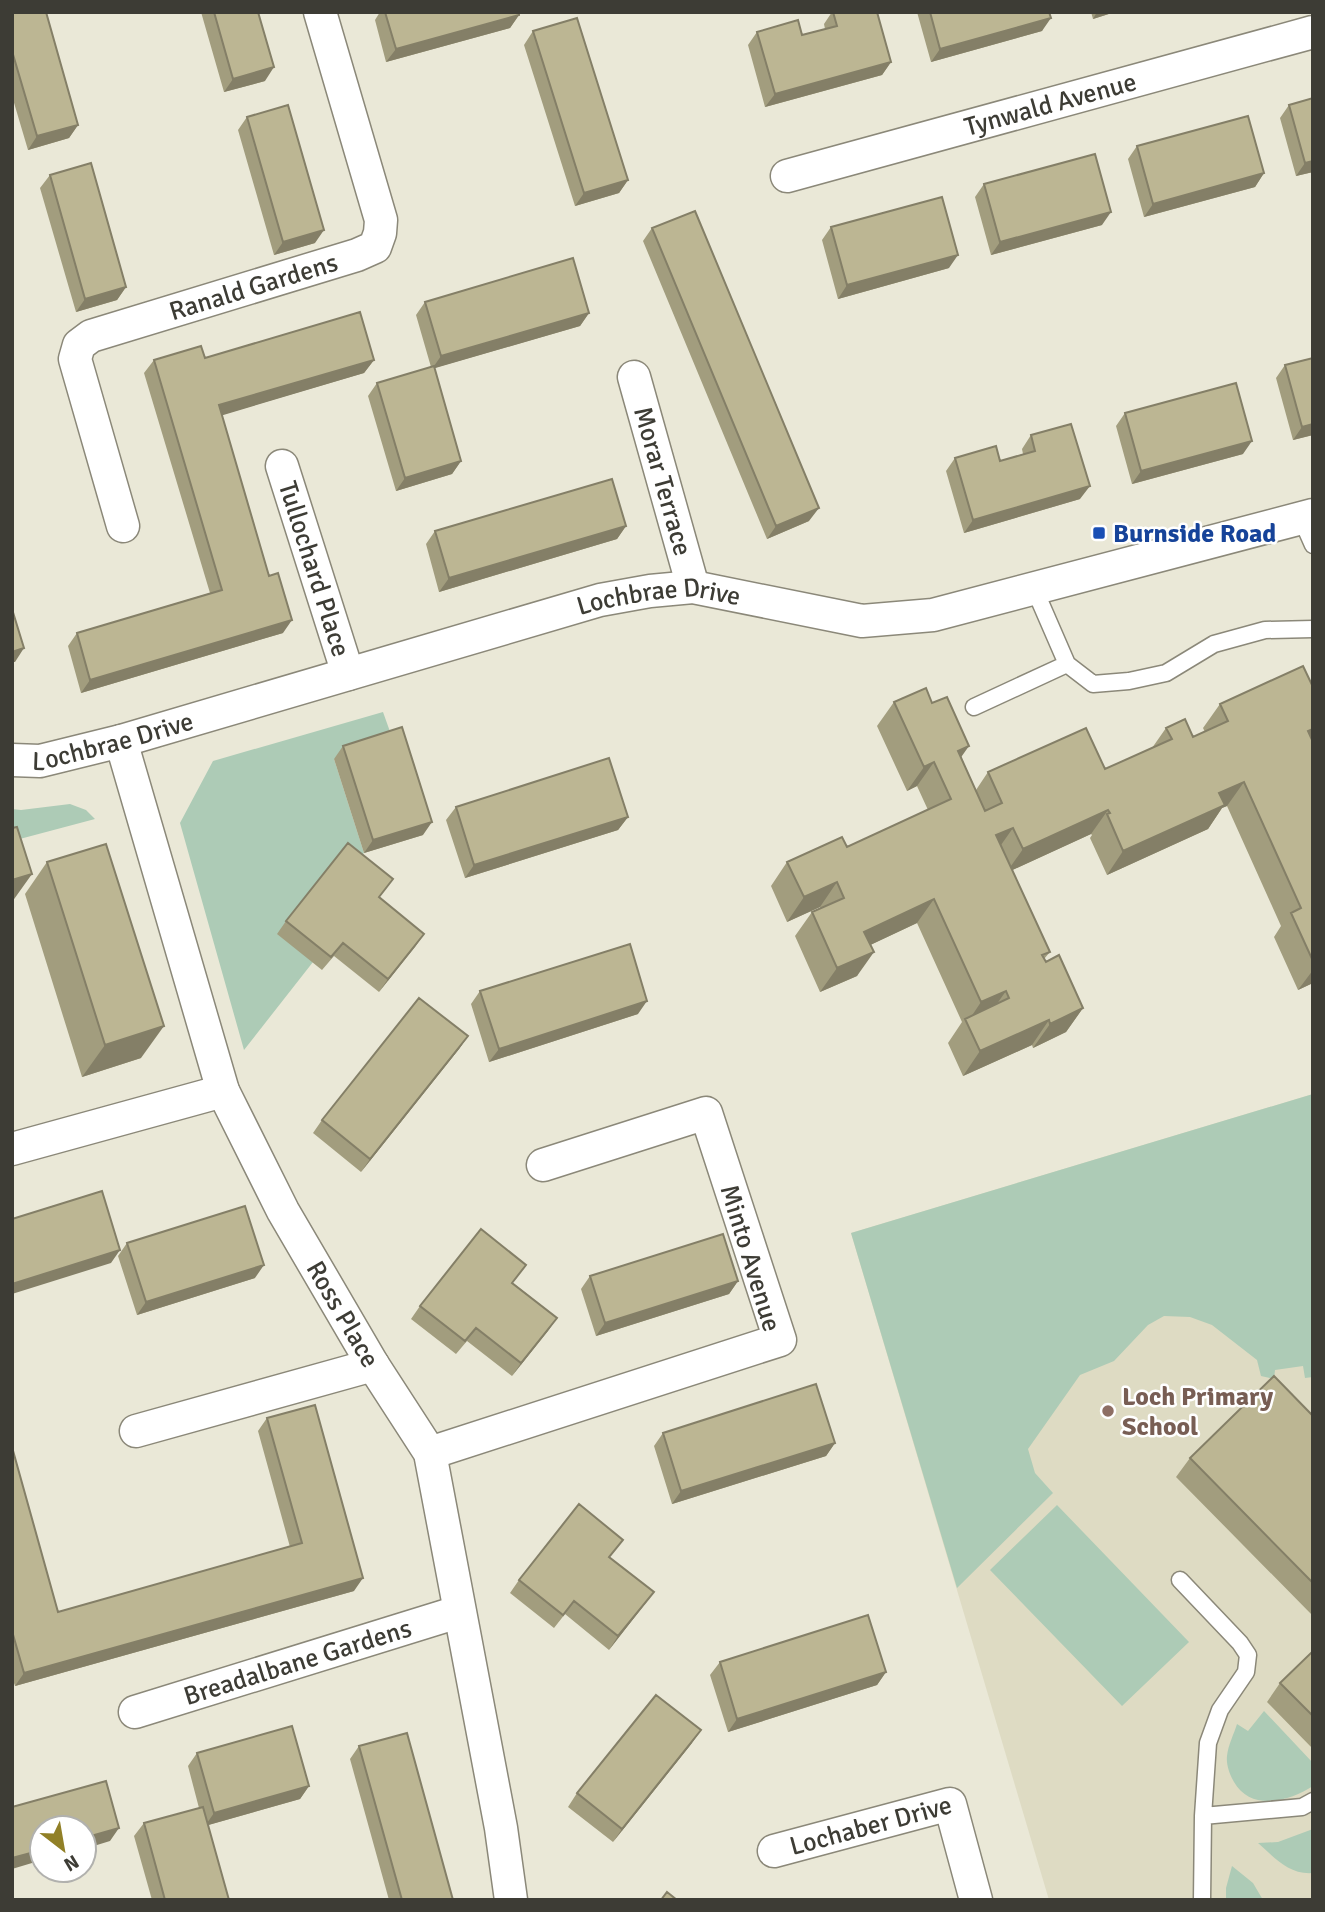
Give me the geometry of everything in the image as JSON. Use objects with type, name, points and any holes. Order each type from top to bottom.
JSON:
[{"type":"street","name":"Ranald Gardens","points":[[123,526],[75,359],[79,345],[91,336],[357,255],[375,247],[381,220],[320,12]]},
{"type":"street","name":"Tynwald Avenue","points":[[787,176],[1313,32]]},
{"type":"street","name":"Morar Terrace","points":[[634,377],[693,587]]},
{"type":"street","name":"Tullochard Place","points":[[282,466],[348,674]]},
{"type":"street","name":"Lochbrae Drive","points":[[12,760],[40,761],[121,741],[600,600],[693,587],[862,621],[933,615],[1034,588],[1309,526]]},
{"type":"street","name":"Ross Place","points":[[121,741],[223,1091],[283,1211],[373,1365],[430,1453],[501,1828],[511,1900]]},
{"type":"street","points":[[12,1149],[223,1091]]},
{"type":"street","name":"Minto Avenue","points":[[430,1453],[780,1340],[706,1112],[543,1165]]},
{"type":"street","points":[[135,1432],[373,1365]]},
{"type":"street","name":"Breadalbane Gardens","points":[[135,1712],[458,1612]]},
{"type":"street","name":"Lochaber Drive","points":[[774,1851],[950,1804],[976,1900]]},
{"type":"lane","points":[[1034,588],[1067,664],[1093,684],[1129,681],[1166,673],[1214,644],[1265,630],[1313,629]]},
{"type":"lane","points":[[974,707],[1067,664]]},
{"type":"lane","points":[[1180,1580],[1240,1643],[1248,1655],[1246,1672],[1220,1710],[1208,1743],[1203,1816],[1202,1900]]},
{"type":"lane","points":[[1203,1816],[1302,1807],[1313,1801]]},
{"type":"shaded area","name":"Loch Primary School","points":[[1313,1094],[1313,1900],[1049,1900],[851,1233]]},
{"type":"green space","points":[[383,712],[393,740],[334,759],[364,853],[350,865],[313,962],[244,1050],[180,823],[213,761]]},
{"type":"green space","points":[[70,804],[86,810],[95,819],[16,840],[12,826],[12,809]]},
{"type":"green space","points":[[1313,1094],[1313,1377],[1305,1378],[1303,1366],[1275,1370],[1274,1379],[1261,1376],[1257,1360],[1212,1325],[1190,1317],[1164,1316],[1148,1325],[1114,1361],[1080,1375],[1028,1449],[1035,1473],[1053,1493],[957,1588],[851,1233]]},
{"type":"green space","points":[[1057,1505],[1189,1642],[1122,1706],[990,1570]]},
{"type":"green space","points":[[1264,1711],[1313,1763],[1313,1786],[1293,1796],[1271,1801],[1250,1797],[1241,1791],[1227,1763],[1237,1724],[1248,1731]]},
{"type":"green space","points":[[1313,1829],[1313,1873],[1289,1868],[1258,1843],[1278,1842]]},
{"type":"green space","points":[[1232,1866],[1253,1883],[1263,1900],[1226,1900]]},
{"type":"building","points":[[12,12],[46,12],[78,125],[37,136],[12,51]]},
{"type":"building","points":[[214,12],[258,12],[274,67],[233,79]]},
{"type":"building","points":[[385,12],[519,12],[519,15],[396,49]]},
{"type":"building","points":[[833,12],[877,12],[891,62],[775,94],[757,32],[798,20],[802,35],[837,26]]},
{"type":"building","points":[[930,12],[1049,12],[1051,18],[940,49]]},
{"type":"building","points":[[577,18],[628,180],[584,193],[533,31]]},
{"type":"building","points":[[1313,98],[1313,161],[1305,163],[1289,105]]},
{"type":"building","points":[[288,105],[324,230],[283,242],[247,117]]},
{"type":"building","points":[[1248,116],[1264,173],[1153,204],[1137,146]]},
{"type":"building","points":[[1095,154],[1111,212],[1000,242],[984,184]]},
{"type":"building","points":[[91,163],[126,287],[85,299],[50,175]]},
{"type":"building","points":[[942,197],[958,255],[847,285],[831,227]]},
{"type":"building","points":[[695,211],[819,508],[776,526],[652,228]]},
{"type":"building","points":[[573,258],[589,313],[441,356],[425,302]]},
{"type":"building","points":[[360,312],[374,360],[219,405],[269,576],[278,573],[292,620],[90,680],[77,633],[222,590],[154,360],[201,346],[205,358]]},
{"type":"building","points":[[1313,358],[1313,424],[1302,427],[1285,365]]},
{"type":"building","points":[[434,366],[461,461],[405,478],[377,383]]},
{"type":"building","points":[[1236,383],[1252,441],[1141,471],[1125,413]]},
{"type":"building","points":[[1071,424],[1090,486],[973,520],[955,458],[996,446],[1000,461],[1035,451],[1031,435]]},
{"type":"building","points":[[612,479],[626,526],[449,578],[435,531]]},
{"type":"building","points":[[12,609],[24,648],[12,652]]},
{"type":"building","points":[[1303,666],[1313,687],[1313,729],[1308,731],[1313,742],[1313,961],[1291,913],[1301,908],[1244,782],[1219,793],[1225,805],[1123,851],[1107,814],[1110,813],[1108,810],[1023,849],[1013,828],[996,835],[1050,952],[1042,955],[1046,962],[1059,955],[1083,1008],[1050,1024],[1049,1020],[980,1051],[965,1019],[1009,998],[1006,991],[981,1002],[934,899],[864,932],[874,952],[837,968],[812,912],[844,898],[837,882],[804,897],[787,862],[842,837],[847,847],[951,799],[934,762],[924,767],[894,702],[926,688],[932,703],[947,697],[969,746],[958,751],[985,811],[1002,803],[988,772],[1086,728],[1105,769],[1172,739],[1166,728],[1185,719],[1193,737],[1228,721],[1220,704]]},
{"type":"building","points":[[402,727],[432,822],[373,840],[343,746]]},
{"type":"building","points":[[609,758],[628,817],[474,865],[456,807]]},
{"type":"building","points":[[17,827],[32,874],[12,880],[12,828]]},
{"type":"building","points":[[348,843],[393,879],[379,897],[424,934],[388,979],[343,943],[331,957],[286,921]]},
{"type":"building","points":[[106,844],[164,1026],[105,1045],[47,862]]},
{"type":"building","points":[[630,944],[647,1001],[499,1049],[480,991]]},
{"type":"building","points":[[419,998],[468,1036],[370,1159],[322,1120]]},
{"type":"building","points":[[102,1191],[120,1250],[12,1284],[12,1219]]},
{"type":"building","points":[[245,1206],[264,1265],[146,1302],[127,1243]]},
{"type":"building","points":[[481,1229],[526,1265],[512,1283],[557,1318],[521,1363],[476,1328],[465,1341],[420,1306]]},
{"type":"building","points":[[723,1234],[738,1281],[605,1323],[590,1276]]},
{"type":"building","points":[[1274,1376],[1313,1416],[1313,1583],[1190,1458]]},
{"type":"building","points":[[816,1384],[835,1443],[681,1491],[663,1433]]},
{"type":"building","points":[[315,1405],[363,1578],[24,1673],[12,1631],[12,1447],[58,1612],[302,1543],[267,1418]]},
{"type":"building","points":[[579,1504],[623,1540],[609,1557],[654,1592],[618,1636],[574,1601],[563,1615],[519,1580]]},
{"type":"building","points":[[868,1615],[886,1672],[737,1719],[720,1662]]},
{"type":"building","points":[[1313,1651],[1313,1716],[1280,1683]]},
{"type":"building","points":[[656,1695],[701,1730],[622,1829],[577,1793]]},
{"type":"building","points":[[292,1726],[309,1786],[214,1813],[197,1753]]},
{"type":"building","points":[[407,1733],[453,1900],[402,1900],[359,1746]]},
{"type":"building","points":[[106,1781],[119,1828],[98,1834],[98,1814],[28,1814],[28,1854],[12,1858],[12,1807]]},
{"type":"building","points":[[203,1807],[229,1900],[165,1900],[144,1823]]},
{"type":"building","points":[[667,1892],[677,1900],[661,1900]]},
{"type":"place","name":"Burnside Road","points":[[1099,533]]},
{"type":"place","name":"Loch Primary School","points":[[1108,1411]]}]
